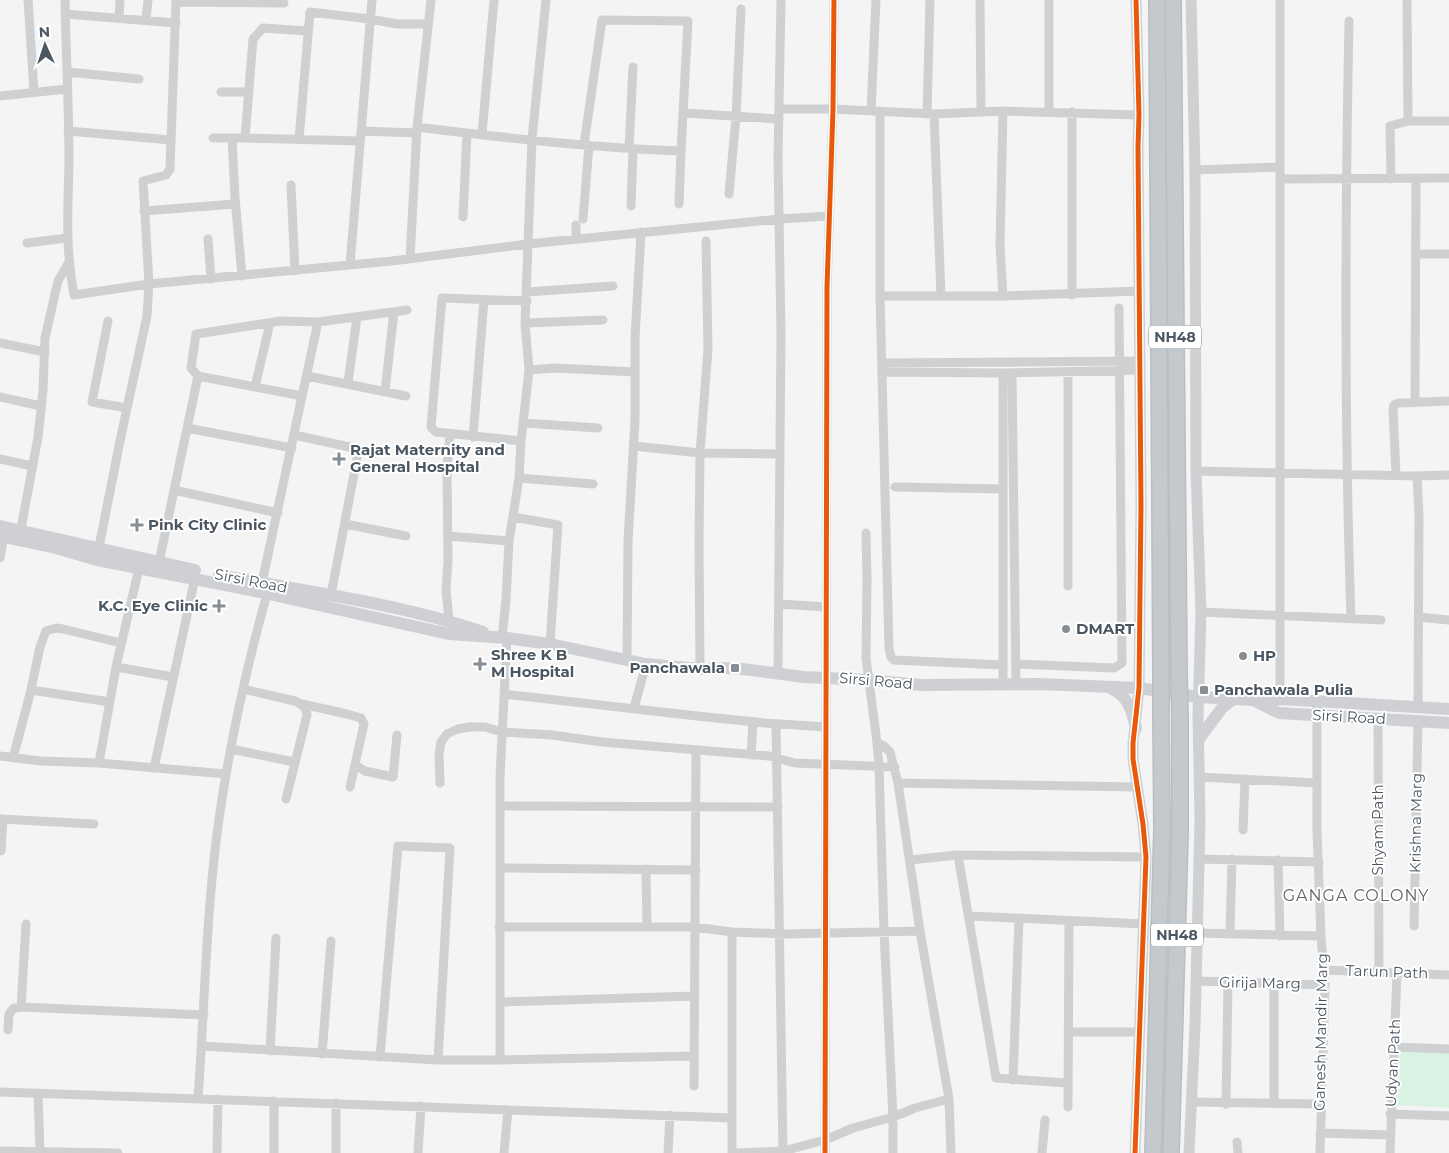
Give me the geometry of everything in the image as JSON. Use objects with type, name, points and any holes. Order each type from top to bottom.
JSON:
[{"type":"highway","name":"NH48","points":[[1153,1153],[1162,828],[1156,0]]},
{"type":"highway","name":"NH48","points":[[1171,1153],[1180,833],[1173,0]]},
{"type":"main road","name":"Sirsi Road","points":[[1,533],[20,534],[56,548],[159,562],[263,590],[449,634],[505,638],[550,644],[646,664],[700,668],[736,668],[778,674],[920,685],[1009,684],[1139,688],[1198,697],[1252,700],[1280,699],[1449,709]]},
{"type":"main road","name":"Sirsi Road","points":[[98,553],[139,568],[263,590],[331,595],[449,620],[505,638]]},
{"type":"main road","points":[[1107,688],[1116,690],[1128,702],[1136,728]]},
{"type":"main road","points":[[1199,739],[1222,708],[1233,699]]},
{"type":"main road","name":"Sirsi Road","points":[[1252,700],[1279,713],[1449,723]]},
{"type":"street","points":[[28,0],[34,92]]},
{"type":"street","points":[[65,0],[68,131],[67,238],[68,262],[74,295],[150,284],[350,266],[641,232],[780,218],[829,216]]},
{"type":"street","points":[[119,18],[120,0]]},
{"type":"street","points":[[146,20],[148,0]]},
{"type":"street","points":[[350,266],[372,0]]},
{"type":"street","points":[[410,259],[417,130],[431,0]]},
{"type":"street","points":[[482,134],[494,0]]},
{"type":"street","points":[[500,1060],[500,806],[506,599],[509,541],[519,478],[522,423],[529,370],[526,323],[532,139],[546,0]]},
{"type":"street","points":[[778,674],[780,454],[779,109],[781,0]]},
{"type":"street","points":[[825,1153],[827,296],[833,109],[834,0]]},
{"type":"street","points":[[876,0],[876,111],[889,649],[894,660],[1003,665]]},
{"type":"street","points":[[930,0],[931,114],[941,296]]},
{"type":"street","points":[[980,0],[981,112]]},
{"type":"street","points":[[1049,0],[1049,112]]},
{"type":"street","points":[[1135,1153],[1146,856],[1133,759],[1139,688],[1141,366],[1136,0]]},
{"type":"street","points":[[1189,1153],[1196,981],[1199,776],[1198,697],[1201,612],[1196,470],[1195,170],[1191,0]]},
{"type":"street","points":[[1280,0],[1280,699]]},
{"type":"street","points":[[1407,0],[1408,121]]},
{"type":"street","points":[[98,553],[147,316],[150,284],[143,181],[166,175],[170,169],[176,1],[284,3]]},
{"type":"street","points":[[729,194],[736,117],[741,9]]},
{"type":"street","points":[[299,139],[310,12],[397,24],[428,24]]},
{"type":"street","points":[[65,14],[176,23]]},
{"type":"street","points":[[576,239],[602,20],[688,21],[679,204]]},
{"type":"street","points":[[1349,21],[1346,180],[1347,474],[1351,618]]},
{"type":"street","points":[[245,138],[253,39],[263,28],[308,31]]},
{"type":"street","points":[[631,206],[633,67]]},
{"type":"street","points":[[67,72],[139,79]]},
{"type":"street","points":[[0,96],[67,89]]},
{"type":"street","points":[[221,92],[249,92]]},
{"type":"street","points":[[779,109],[833,109],[931,114],[1003,111],[1139,115]]},
{"type":"street","points":[[1003,111],[1000,246],[1003,296]]},
{"type":"street","points":[[684,112],[779,119]]},
{"type":"street","points":[[1072,112],[1072,294]]},
{"type":"street","points":[[1391,179],[1390,126],[1408,121],[1449,121]]},
{"type":"street","points":[[213,138],[299,139],[360,136],[417,130],[482,134],[631,149],[681,151]]},
{"type":"street","points":[[68,131],[171,140]]},
{"type":"street","points":[[463,217],[467,133]]},
{"type":"street","points":[[232,138],[235,204],[242,276]]},
{"type":"street","points":[[1195,170],[1280,167]]},
{"type":"street","points":[[1280,179],[1449,178]]},
{"type":"street","points":[[1415,402],[1416,179]]},
{"type":"street","points":[[291,185],[295,271]]},
{"type":"street","points":[[144,211],[235,204]]},
{"type":"street","points":[[627,661],[627,569],[634,446],[635,338],[641,232]]},
{"type":"street","points":[[27,243],[67,238]]},
{"type":"street","points":[[208,240],[211,279]]},
{"type":"street","points":[[700,668],[700,453],[708,349],[706,241]]},
{"type":"street","points":[[1416,254],[1449,254]]},
{"type":"street","points":[[20,534],[38,437],[45,338],[58,280],[68,262]]},
{"type":"street","points":[[521,441],[436,432],[431,427],[442,298],[484,300],[527,297],[613,286]]},
{"type":"street","points":[[880,296],[1003,296],[1140,292]]},
{"type":"street","points":[[473,437],[484,300]]},
{"type":"street","points":[[1016,664],[1114,668],[1122,663],[1120,308]]},
{"type":"street","points":[[302,396],[198,376],[190,368],[196,334],[281,321],[318,322],[407,310]]},
{"type":"street","points":[[385,391],[394,312]]},
{"type":"street","points":[[348,383],[357,317]]},
{"type":"street","points":[[526,323],[603,320]]},
{"type":"street","points":[[108,321],[92,402],[127,408]]},
{"type":"street","points":[[198,1098],[208,925],[226,774],[318,322]]},
{"type":"street","points":[[255,387],[270,323]]},
{"type":"street","points":[[0,343],[45,352]]},
{"type":"street","points":[[882,367],[1119,361],[1141,366]]},
{"type":"street","points":[[882,367],[1007,373],[1119,371],[1141,366]]},
{"type":"street","points":[[529,370],[556,368],[635,372]]},
{"type":"street","points":[[1068,372],[1068,586]]},
{"type":"street","points":[[1007,373],[1003,489],[1003,665],[1009,684]]},
{"type":"street","points":[[1007,373],[1016,664],[1009,684]]},
{"type":"street","points":[[159,562],[198,376]]},
{"type":"street","points":[[307,376],[406,396]]},
{"type":"street","points":[[0,397],[41,406]]},
{"type":"street","points":[[1396,475],[1394,405],[1399,403],[1449,401]]},
{"type":"street","points":[[522,423],[598,428]]},
{"type":"street","points":[[187,428],[292,448]]},
{"type":"street","points":[[449,620],[446,590],[448,536],[447,468],[450,434]]},
{"type":"street","points":[[294,435],[354,448],[358,453],[331,595]]},
{"type":"street","points":[[634,446],[700,453],[780,454]]},
{"type":"street","points":[[0,459],[32,466]]},
{"type":"street","points":[[1196,470],[1417,476],[1449,475]]},
{"type":"street","points":[[1417,476],[1419,516],[1418,707]]},
{"type":"street","points":[[519,478],[593,484]]},
{"type":"street","points":[[896,487],[1003,489]]},
{"type":"street","points":[[174,490],[278,513]]},
{"type":"street","points":[[513,517],[558,525],[550,644]]},
{"type":"street","points":[[345,524],[406,536]]},
{"type":"street","points":[[0,558],[1,533]]},
{"type":"street","points":[[866,533],[866,658],[879,768],[893,1153]]},
{"type":"street","points":[[448,536],[509,541]]},
{"type":"street","points":[[99,763],[116,667],[139,568]]},
{"type":"street","points":[[154,768],[195,578]]},
{"type":"street","points":[[779,604],[826,608]]},
{"type":"street","points":[[1201,612],[1381,620]]},
{"type":"street","points":[[1418,617],[1449,620]]},
{"type":"street","points":[[13,758],[31,690],[40,646],[46,631],[56,628],[63,629],[121,644]]},
{"type":"street","points":[[634,708],[646,664]]},
{"type":"street","points":[[116,667],[173,677]]},
{"type":"street","points":[[243,689],[361,718],[364,724],[350,787]]},
{"type":"street","points":[[31,690],[110,702]]},
{"type":"street","points":[[504,694],[753,722],[826,727]]},
{"type":"street","name":"Ganesh Mandir Marg","points":[[1317,701],[1318,862],[1325,984],[1320,1153]]},
{"type":"street","points":[[286,799],[307,715],[306,709],[302,704]]},
{"type":"street","name":"Shyam Path","points":[[1378,718],[1379,972]]},
{"type":"street","name":"Krishna Marg","points":[[1414,926],[1418,721]]},
{"type":"street","points":[[751,756],[753,722]]},
{"type":"street","points":[[776,724],[783,1152]]},
{"type":"street","points":[[440,783],[441,742],[447,734],[458,729],[470,727],[486,727],[502,732],[552,735],[602,742],[777,758],[795,763],[879,768],[895,767]]},
{"type":"street","points":[[355,766],[364,771],[393,777],[397,735]]},
{"type":"street","points":[[877,743],[884,746],[890,752],[898,783],[920,931],[949,1098],[951,1153]]},
{"type":"street","points":[[231,749],[294,762]]},
{"type":"street","points":[[694,1086],[696,750]]},
{"type":"street","points":[[0,756],[226,774]]},
{"type":"street","points":[[1199,776],[1317,783]]},
{"type":"street","points":[[1243,830],[1245,779]]},
{"type":"street","points":[[898,783],[1136,787]]},
{"type":"street","points":[[500,806],[778,807]]},
{"type":"street","points":[[1,851],[2,819],[94,824]]},
{"type":"street","points":[[380,1057],[398,846],[450,848],[438,1060]]},
{"type":"street","points":[[910,860],[958,854],[1146,856]]},
{"type":"street","points":[[958,854],[996,1078],[1067,1084]]},
{"type":"street","points":[[1198,858],[1318,862]]},
{"type":"street","points":[[1230,934],[1232,859]]},
{"type":"street","points":[[1278,860],[1280,936]]},
{"type":"street","points":[[500,868],[696,870]]},
{"type":"street","points":[[646,869],[647,927]]},
{"type":"street","points":[[970,916],[1144,924]]},
{"type":"street","points":[[1013,1080],[1019,919]]},
{"type":"street","points":[[1068,1107],[1069,921]]},
{"type":"street","points":[[21,1008],[26,924]]},
{"type":"street","points":[[499,927],[695,927],[732,932],[780,933],[920,931]]},
{"type":"street","points":[[732,932],[732,1153]]},
{"type":"street","points":[[1197,933],[1321,936]]},
{"type":"street","points":[[270,1051],[276,938]]},
{"type":"street","points":[[322,1054],[331,941]]},
{"type":"street","name":"Tarun Path","points":[[1324,970],[1449,975]]},
{"type":"street","name":"Udyan Path","points":[[1390,1153],[1390,1114],[1397,973]]},
{"type":"street","name":"Girija Marg","points":[[1196,981],[1325,984]]},
{"type":"street","points":[[1226,1104],[1228,982]]},
{"type":"street","points":[[1274,983],[1274,1104]]},
{"type":"street","points":[[500,1002],[695,996]]},
{"type":"street","points":[[8,1030],[9,1014],[14,1008],[204,1015]]},
{"type":"street","points":[[1068,1032],[1140,1032]]},
{"type":"street","points":[[202,1046],[438,1060],[694,1056]]},
{"type":"street","points":[[1394,1047],[1449,1050]]},
{"type":"street","points":[[0,1092],[732,1118]]},
{"type":"street","points":[[38,1093],[40,1152]]},
{"type":"street","points":[[737,1153],[783,1152],[825,1140],[853,1128],[949,1098]]},
{"type":"street","points":[[217,1153],[218,1099]]},
{"type":"street","points":[[274,1101],[274,1153]]},
{"type":"street","points":[[1191,1102],[1320,1104]]},
{"type":"street","points":[[336,1103],[336,1153]]},
{"type":"street","points":[[418,1153],[420,1106]]},
{"type":"street","points":[[504,1153],[508,1110]]},
{"type":"street","points":[[1390,1114],[1449,1116]]},
{"type":"street","points":[[668,1153],[670,1115]]},
{"type":"street","points":[[1042,1153],[1045,1120]]},
{"type":"street","points":[[1320,1133],[1390,1135]]},
{"type":"street","points":[[1237,1142],[1238,1153]]},
{"type":"street","points":[[0,1151],[118,1153]]},
{"type":"green space","points":[[1399,1051],[1449,1053],[1449,1108],[1396,1105]]},
{"type":"cycle path","points":[[825,1153],[827,287],[833,109],[834,0]]},
{"type":"cycle path","points":[[1135,1153],[1146,857],[1133,759],[1139,688],[1141,505],[1139,115],[1136,0]]},
{"type":"place","name":"Rajat Maternity and General Hospital","points":[[339,459]]},
{"type":"place","name":"Pink City Clinic","points":[[137,525]]},
{"type":"place","name":"K.C. Eye Clinic","points":[[219,606]]},
{"type":"place","name":"DMART","points":[[1066,629]]},
{"type":"place","name":"HP","points":[[1243,656]]},
{"type":"place","name":"Shree K B M Hospital","points":[[480,664]]},
{"type":"place","name":"Panchawala","points":[[735,668]]},
{"type":"place","name":"Panchawala Pulia","points":[[1204,690]]},
{"type":"district","name":"GANGA COLONY","points":[[1356,895]]}]
